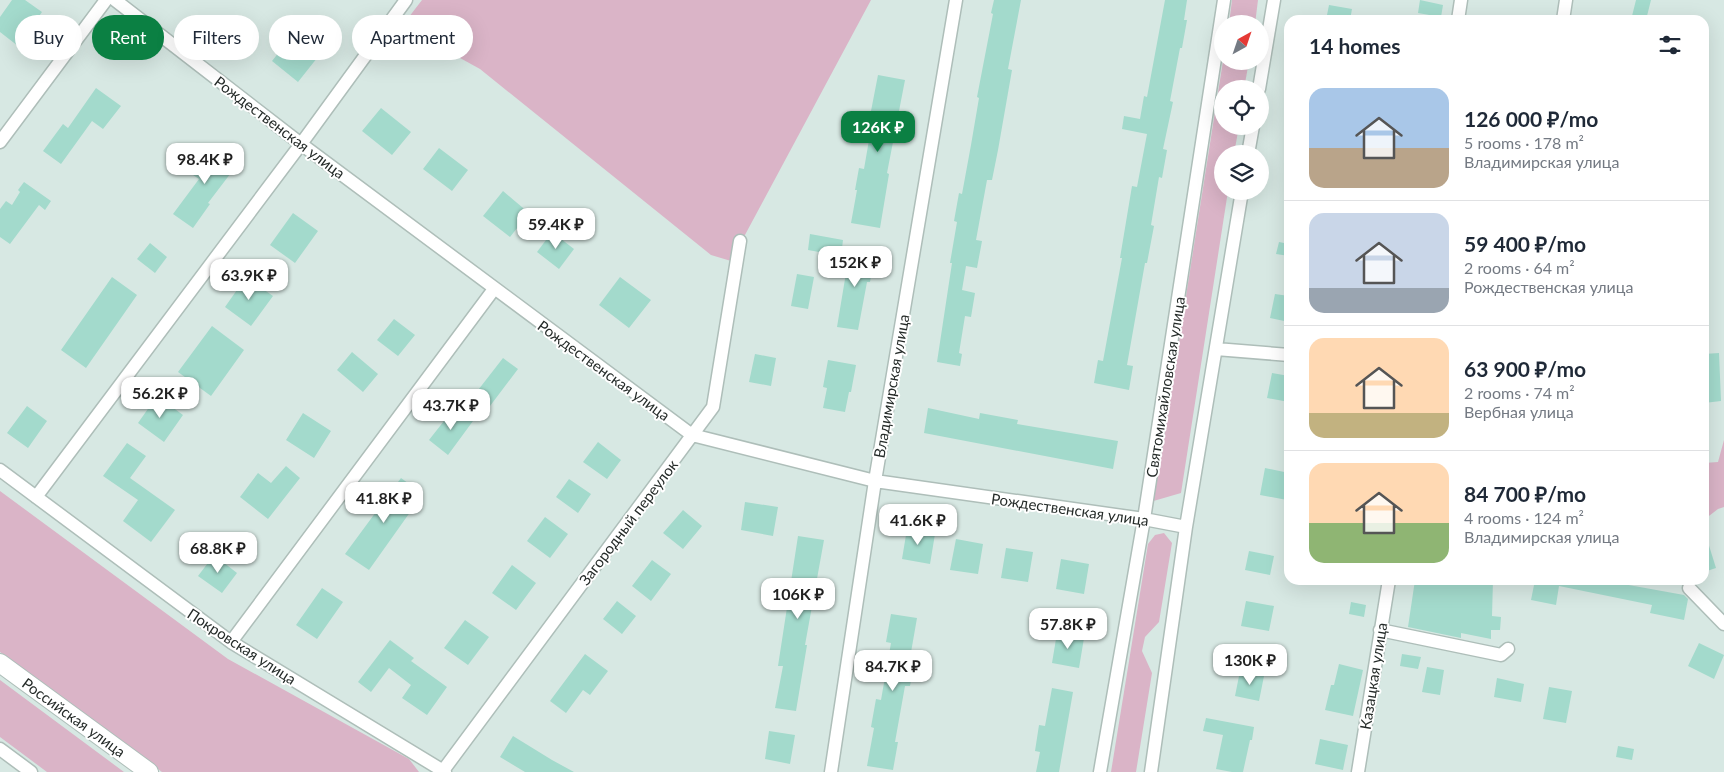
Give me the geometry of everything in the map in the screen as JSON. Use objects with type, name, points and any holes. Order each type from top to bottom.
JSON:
[{"type":"main road","name":"Российская улица","points":[[0,662],[149,772]]},
{"type":"street","points":[[0,142],[106,0]]},
{"type":"street","name":"Рождественская улица","points":[[115,0],[301,144],[692,435],[876,481],[1186,527]]},
{"type":"street","points":[[36,497],[301,144],[406,0]]},
{"type":"street","name":"Владимирская улица","points":[[831,772],[876,481],[956,0]]},
{"type":"street","name":"Святомихайловская улица","points":[[1100,772],[1144,520],[1224,0]]},
{"type":"street","points":[[1261,80],[1274,0]]},
{"type":"street","points":[[1459,15],[1461,0]]},
{"type":"street","points":[[1564,15],[1566,0]]},
{"type":"street","points":[[1151,772],[1186,527],[1241,200]]},
{"type":"street","name":"Загородный переулок","points":[[444,772],[713,407],[740,242]]},
{"type":"street","points":[[231,642],[494,289]]},
{"type":"street","points":[[1216,349],[1284,354]]},
{"type":"street","name":"Покровская улица","points":[[0,470],[231,642],[444,772]]},
{"type":"street","name":"Казацкая улица","points":[[1358,772],[1388,585]]},
{"type":"street","points":[[1689,588],[1724,624]]},
{"type":"street","points":[[1380,630],[1501,655],[1508,649]]},
{"type":"street","points":[[0,749],[31,772]]},
{"type":"shaded area","points":[[422,0],[871,0],[731,261],[711,255],[480,69],[464,60],[473,60],[473,15],[410,15]]},
{"type":"shaded area","points":[[1232,0],[1258,0],[1256,15],[1230,15]]},
{"type":"shaded area","points":[[1222,70],[1247,70],[1246,80],[1220,80]]},
{"type":"shaded area","points":[[1214,118],[1214,135],[1237,135],[1236,145],[1214,145],[1214,200],[1227,200],[1181,493],[1150,502],[1175,366]]},
{"type":"shaded area","points":[[1724,440],[1724,507],[1709,516],[1709,463],[1718,462]]},
{"type":"shaded area","points":[[0,491],[228,659],[409,759],[419,772],[162,772],[0,652]]},
{"type":"shaded area","points":[[1164,533],[1172,543],[1159,622],[1145,637],[1142,651],[1152,673],[1136,772],[1111,772],[1148,544],[1155,535]]},
{"type":"shaded area","points":[[0,680],[124,772],[47,772],[0,737]]},
{"type":"building","points":[[12,0],[25,0],[42,12],[40,15],[15,15],[15,44],[0,32],[0,17]]},
{"type":"building","points":[[994,0],[1021,0],[1008,69],[1012,70],[998,150],[992,180],[987,180],[976,240],[982,241],[977,268],[966,266],[962,290],[975,293],[971,317],[965,316],[959,353],[962,354],[960,366],[937,362],[957,222],[954,221],[959,193],[962,194],[971,145],[979,98],[977,97]]},
{"type":"building","points":[[1165,0],[1187,0],[1184,20],[1187,20],[1170,101],[1173,102],[1163,149],[1167,150],[1162,178],[1159,177],[1151,225],[1154,226],[1147,263],[1145,263],[1127,365],[1133,366],[1129,390],[1094,383],[1098,360],[1103,361],[1122,258],[1120,258],[1132,186],[1137,187],[1147,134],[1122,129],[1124,116],[1140,119],[1144,96],[1147,97]]},
{"type":"building","points":[[1420,0],[1443,5],[1441,15],[1418,13]]},
{"type":"building","points":[[1636,0],[1651,0],[1647,15],[1632,15]]},
{"type":"building","points":[[1329,5],[1352,9],[1351,15],[1327,15]]},
{"type":"building","points":[[273,60],[315,60],[298,82]]},
{"type":"building","points":[[878,75],[905,80],[887,173],[889,174],[880,228],[851,223],[859,168],[864,169],[874,111],[871,111]]},
{"type":"building","points":[[96,88],[121,106],[103,129],[92,121],[61,164],[43,151],[63,124],[68,128]]},
{"type":"building","points":[[381,108],[411,132],[392,155],[362,131]]},
{"type":"building","points":[[210,145],[237,165],[208,203],[210,204],[193,228],[173,214],[199,179],[190,173]]},
{"type":"building","points":[[439,148],[468,170],[452,191],[423,169]]},
{"type":"building","points":[[24,182],[51,201],[45,210],[39,205],[10,244],[0,237],[0,209],[6,201],[12,205],[20,192],[18,190]]},
{"type":"building","points":[[503,191],[529,213],[510,237],[483,216]]},
{"type":"building","points":[[293,213],[318,231],[295,263],[270,245]]},
{"type":"building","points":[[552,232],[574,249],[559,269],[537,252]]},
{"type":"building","points":[[810,234],[843,240],[841,256],[808,250]]},
{"type":"building","points":[[1279,242],[1284,243],[1284,255],[1276,254]]},
{"type":"building","points":[[150,243],[167,257],[155,273],[137,259]]},
{"type":"building","points":[[850,249],[875,254],[870,282],[867,282],[858,330],[837,327]]},
{"type":"building","points":[[797,274],[814,277],[808,309],[791,306]]},
{"type":"building","points":[[112,277],[137,295],[86,368],[61,350]]},
{"type":"building","points":[[246,277],[273,296],[251,326],[225,307]]},
{"type":"building","points":[[620,277],[651,300],[629,328],[599,305]]},
{"type":"building","points":[[1275,294],[1284,295],[1284,321],[1270,318]]},
{"type":"building","points":[[394,319],[415,335],[398,356],[377,340]]},
{"type":"building","points":[[212,326],[244,350],[211,396],[178,372]]},
{"type":"building","points":[[352,352],[378,374],[363,392],[337,370]]},
{"type":"building","points":[[1719,353],[1721,401],[1709,402],[1709,354]]},
{"type":"building","points":[[755,354],[776,358],[771,386],[749,382]]},
{"type":"building","points":[[503,358],[518,369],[490,406],[475,394]]},
{"type":"building","points":[[828,360],[856,365],[845,412],[823,408],[827,388],[823,387]]},
{"type":"building","points":[[1272,373],[1284,375],[1284,401],[1267,398]]},
{"type":"building","points":[[157,396],[183,415],[164,442],[138,423]]},
{"type":"building","points":[[27,406],[47,421],[28,448],[7,433]]},
{"type":"building","points":[[455,407],[473,421],[448,455],[429,440]]},
{"type":"building","points":[[928,408],[979,419],[980,413],[1018,420],[1017,424],[1118,441],[1113,469],[924,433]]},
{"type":"building","points":[[303,413],[331,431],[314,458],[286,440]]},
{"type":"building","points":[[598,442],[621,460],[607,479],[583,462]]},
{"type":"building","points":[[127,443],[146,456],[130,478],[175,510],[151,542],[123,521],[138,500],[103,476]]},
{"type":"building","points":[[286,466],[300,478],[268,519],[240,497],[258,473],[271,483]]},
{"type":"building","points":[[1265,468],[1284,472],[1284,499],[1260,495]]},
{"type":"building","points":[[401,478],[423,494],[369,570],[345,554]]},
{"type":"building","points":[[569,479],[591,494],[578,513],[556,497]]},
{"type":"building","points":[[745,502],[778,507],[773,536],[741,530]]},
{"type":"building","points":[[683,510],[702,526],[683,549],[663,533]]},
{"type":"building","points":[[545,517],[568,534],[550,558],[527,541]]},
{"type":"building","points":[[907,529],[935,534],[930,564],[902,559]]},
{"type":"building","points":[[798,536],[824,540],[805,645],[807,645],[796,711],[775,708],[783,666],[778,666]]},
{"type":"building","points":[[956,539],[983,544],[978,574],[950,570]]},
{"type":"building","points":[[1709,546],[1716,568],[1709,570]]},
{"type":"building","points":[[1006,548],[1033,552],[1028,582],[1001,578]]},
{"type":"building","points":[[1249,551],[1274,556],[1270,575],[1245,570]]},
{"type":"building","points":[[214,555],[237,573],[222,593],[198,576]]},
{"type":"building","points":[[1061,559],[1089,564],[1084,594],[1056,589]]},
{"type":"building","points":[[652,560],[671,574],[651,601],[632,586]]},
{"type":"building","points":[[512,565],[536,583],[516,610],[492,593]]},
{"type":"building","points":[[1414,585],[1493,585],[1492,616],[1501,617],[1500,630],[1491,630],[1491,639],[1461,633],[1461,638],[1408,627]]},
{"type":"building","points":[[1534,585],[1629,585],[1684,595],[1688,599],[1684,620],[1650,613],[1652,605],[1559,586],[1556,605],[1531,600]]},
{"type":"building","points":[[322,588],[343,602],[317,639],[296,625]]},
{"type":"building","points":[[617,601],[636,616],[622,634],[603,619]]},
{"type":"building","points":[[1246,601],[1274,606],[1269,631],[1241,626]]},
{"type":"building","points":[[1351,602],[1366,605],[1364,617],[1349,614]]},
{"type":"building","points":[[891,614],[917,618],[910,658],[915,658],[910,686],[905,686],[895,742],[898,742],[893,770],[867,766],[874,728],[871,727],[876,699],[881,700],[891,643],[886,642]]},
{"type":"building","points":[[465,620],[489,637],[468,665],[444,648]]},
{"type":"building","points":[[1057,633],[1084,638],[1079,668],[1052,663]]},
{"type":"building","points":[[390,640],[414,658],[411,661],[447,687],[427,715],[402,698],[411,685],[389,668],[371,692],[358,682]]},
{"type":"building","points":[[1699,643],[1724,655],[1714,679],[1688,666]]},
{"type":"building","points":[[585,654],[608,671],[590,695],[583,690],[566,713],[550,701]]},
{"type":"building","points":[[1402,654],[1421,657],[1418,669],[1400,666]]},
{"type":"building","points":[[1339,664],[1363,670],[1353,716],[1325,710],[1331,685],[1334,685]]},
{"type":"building","points":[[1427,667],[1444,670],[1440,695],[1422,692]]},
{"type":"building","points":[[1240,671],[1264,676],[1259,701],[1235,696]]},
{"type":"building","points":[[1497,678],[1524,684],[1521,702],[1494,697]]},
{"type":"building","points":[[1549,687],[1572,691],[1566,723],[1543,719]]},
{"type":"building","points":[[1052,688],[1073,692],[1059,772],[1036,772],[1040,752],[1035,751],[1039,725],[1045,726]]},
{"type":"building","points":[[1206,718],[1254,727],[1243,772],[1216,769],[1223,735],[1203,731]]},
{"type":"building","points":[[769,731],[795,735],[790,764],[765,759]]},
{"type":"building","points":[[513,736],[574,772],[525,772],[500,757]]},
{"type":"building","points":[[1320,739],[1348,745],[1343,770],[1315,764]]},
{"type":"building","points":[[1618,746],[1634,749],[1632,760],[1616,757]]}]
